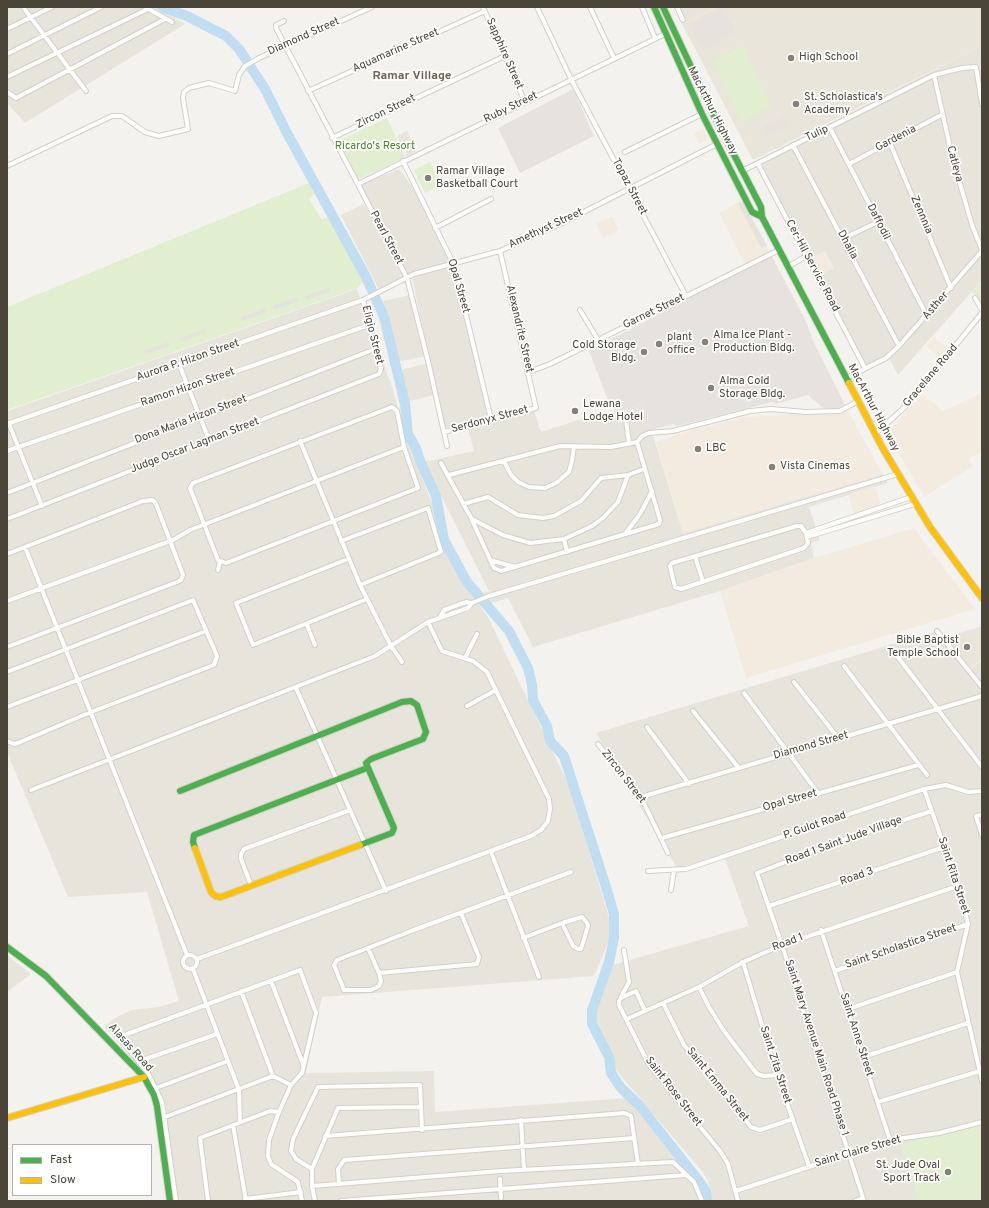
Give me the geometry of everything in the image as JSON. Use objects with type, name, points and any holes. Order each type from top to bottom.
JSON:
[{"type":"main road","name":"MacArthur Highway","points":[[654,7],[665,34],[717,144],[752,212],[762,217]]},
{"type":"main road","name":"MacArthur Highway","points":[[666,8],[701,90],[761,207],[762,217],[875,434],[915,504],[945,549],[982,598]]},
{"type":"main road","points":[[180,791],[402,702],[415,702],[426,732],[425,737],[368,761],[366,766],[367,768],[394,829],[392,833],[221,897],[212,895],[193,842],[194,835],[367,768]]},
{"type":"main road","name":"Alasas Road","points":[[7,947],[46,976],[107,1037],[144,1077],[154,1095],[157,1106],[170,1201]]},
{"type":"main road","points":[[7,1118],[144,1077]]},
{"type":"street","points":[[23,7],[86,91]]},
{"type":"street","points":[[7,29],[52,7]]},
{"type":"street","points":[[7,54],[101,7]]},
{"type":"street","name":"Diamond Street","points":[[7,166],[112,116],[122,116],[145,132],[153,135],[159,136],[188,129],[184,92],[188,88],[209,83],[235,91],[239,75],[245,66],[284,46],[372,7]]},
{"type":"street","name":"Topaz Street","points":[[537,7],[571,79],[686,296]]},
{"type":"street","points":[[590,7],[614,58]]},
{"type":"street","points":[[642,7],[656,38]]},
{"type":"street","points":[[677,7],[683,20]]},
{"type":"street","points":[[7,77],[147,8],[164,19],[172,22]]},
{"type":"street","name":"Sapphire Street","points":[[484,9],[525,102]]},
{"type":"street","name":"Aquamarine Street","points":[[308,90],[484,9]]},
{"type":"street","points":[[7,92],[16,98],[164,19]]},
{"type":"street","name":"Pearl Street","points":[[284,21],[276,27],[284,46],[407,278],[444,432],[446,446]]},
{"type":"street","name":"Ruby Street","points":[[358,184],[665,34]]},
{"type":"street","name":"Zircon Street","points":[[332,138],[505,56]]},
{"type":"street","name":"Tulip","points":[[742,171],[934,75],[971,66],[976,67],[978,71],[982,104]]},
{"type":"street","name":"Catleya","points":[[934,75],[952,156],[972,225],[982,250]]},
{"type":"street","points":[[625,152],[702,114]]},
{"type":"street","name":"Gardenia","points":[[849,164],[943,114]]},
{"type":"street","name":"Daffodil","points":[[830,128],[927,316]]},
{"type":"street","name":"Zennnia","points":[[890,143],[951,288]]},
{"type":"street","name":"Amethyst Street","points":[[368,297],[423,272],[500,251],[717,144]]},
{"type":"street","name":"Dhalia","points":[[793,146],[844,238],[899,346]]},
{"type":"street","name":"Opal Street","points":[[403,161],[454,264],[491,419]]},
{"type":"street","name":"Cer-Hil Service Road","points":[[758,164],[865,368]]},
{"type":"street","points":[[435,228],[491,199]]},
{"type":"street","points":[[844,238],[878,222]]},
{"type":"street","name":"Garnet Street","points":[[529,372],[598,340],[779,250]]},
{"type":"street","name":"Asther","points":[[846,378],[886,358],[899,346],[927,316],[982,250]]},
{"type":"street","name":"Alexandrite Street","points":[[500,251],[529,372],[536,408]]},
{"type":"street","points":[[788,267],[806,256]]},
{"type":"street","name":"Aurora P. Hizon Street","points":[[8,424],[368,297]]},
{"type":"street","points":[[974,298],[982,310]]},
{"type":"street","name":"Eligio Street","points":[[363,300],[381,369]]},
{"type":"street","points":[[580,310],[598,340]]},
{"type":"street","name":"Gracelane Road","points":[[875,434],[906,406],[982,313]]},
{"type":"street","name":"Ramon Hizon Street","points":[[7,451],[370,325]]},
{"type":"street","name":"Dona Maria Hizon Street","points":[[7,493],[375,349]]},
{"type":"street","points":[[179,364],[209,440]]},
{"type":"street","name":"Judge Oscar Lagman Street","points":[[7,519],[379,374],[381,369]]},
{"type":"street","points":[[448,475],[560,446],[611,447],[637,442],[642,436],[649,433],[674,431],[750,411],[771,409],[805,412],[840,410],[858,401]]},
{"type":"street","points":[[392,407],[397,411],[404,447],[418,488],[226,562],[220,562],[216,557],[190,488],[193,483],[392,407]]},
{"type":"street","name":"Serdonyx Street","points":[[444,432],[536,408]]},
{"type":"street","points":[[626,420],[630,443]]},
{"type":"street","points":[[8,424],[42,506]]},
{"type":"street","points":[[300,441],[332,521],[360,585],[391,646],[402,662]]},
{"type":"street","points":[[441,463],[471,518],[490,560],[497,570],[502,571],[659,524],[660,520],[637,442]]},
{"type":"street","points":[[504,461],[511,475],[518,482],[529,487],[545,488],[556,483],[569,472],[574,446]]},
{"type":"street","points":[[7,601],[170,540],[204,525],[404,447]]},
{"type":"street","points":[[463,504],[488,497],[518,515],[542,518],[554,516],[581,501],[601,478],[628,474],[644,469]]},
{"type":"street","points":[[471,518],[503,535],[530,543],[564,539],[592,526],[603,518],[618,502],[628,474]]},
{"type":"street","points":[[440,617],[444,610],[453,606],[466,602],[472,603],[489,596],[898,474]]},
{"type":"street","points":[[625,534],[640,514],[652,491]]},
{"type":"street","points":[[806,535],[911,497]]},
{"type":"street","points":[[7,554],[149,499],[156,504],[182,572],[181,580],[7,647]]},
{"type":"street","points":[[806,535],[915,504]]},
{"type":"street","points":[[341,540],[428,508],[441,552],[360,585]]},
{"type":"street","points":[[797,526],[804,529],[806,535],[807,546],[804,548],[681,590],[675,587],[670,565],[695,556],[797,526]]},
{"type":"street","points":[[564,539],[567,552]]},
{"type":"street","points":[[25,547],[187,955]]},
{"type":"street","points":[[695,556],[703,582]]},
{"type":"street","points":[[348,558],[236,603],[253,645],[307,625],[367,600]]},
{"type":"street","points":[[490,560],[515,567]]},
{"type":"street","points":[[218,570],[220,562]]},
{"type":"street","points":[[7,672],[193,600],[217,656],[214,665],[91,712],[18,743],[14,744],[7,741]]},
{"type":"street","points":[[31,790],[375,656],[428,622],[468,608],[472,603]]},
{"type":"street","points":[[197,959],[491,852],[531,836],[541,830],[548,821],[550,809],[544,789],[496,690],[483,669],[465,658],[442,651],[428,622]]},
{"type":"street","points":[[307,625],[315,645]]},
{"type":"street","points":[[7,708],[206,631]]},
{"type":"street","points":[[937,631],[982,687]]},
{"type":"street","points":[[465,658],[477,634]]},
{"type":"street","points":[[891,648],[982,767]]},
{"type":"street","points":[[844,666],[927,775]]},
{"type":"street","points":[[794,682],[838,738]]},
{"type":"street","points":[[296,688],[386,891]]},
{"type":"street","points":[[468,706],[496,690]]},
{"type":"street","points":[[744,692],[818,793]]},
{"type":"street","name":"Diamond Street","points":[[641,797],[689,784],[788,752],[887,723],[938,710],[982,696]]},
{"type":"street","points":[[693,711],[738,767]]},
{"type":"street","points":[[648,727],[689,784]]},
{"type":"street","name":"Zircon Street","points":[[598,744],[641,797],[668,853]]},
{"type":"street","name":"Opal Street","points":[[662,838],[918,764]]},
{"type":"street","name":"P. Gulot Road","points":[[648,871],[674,870],[698,865],[924,789],[946,785],[968,792],[982,791]]},
{"type":"street","name":"Saint Rita Street","points":[[924,789],[958,886],[968,924],[957,972],[982,1081]]},
{"type":"street","points":[[251,885],[240,859],[244,849],[350,810]]},
{"type":"street","name":"Road 1 Saint Jude Village","points":[[757,873],[845,838],[932,811]]},
{"type":"street","points":[[982,815],[976,816],[982,835]]},
{"type":"street","name":"Road 3","points":[[769,906],[944,847]]},
{"type":"street","points":[[491,852],[539,977]]},
{"type":"street","points":[[671,890],[674,870]]},
{"type":"street","points":[[368,948],[381,981],[377,989],[351,992],[344,990],[341,986],[334,963],[337,960],[368,948],[461,913],[507,895],[571,872]]},
{"type":"street","name":"Saint Mary Avenue Main Road Phase 1","points":[[757,873],[782,944],[863,1200]]},
{"type":"street","name":"Road 1","points":[[627,1019],[699,987],[743,962],[782,944],[958,886]]},
{"type":"street","points":[[379,973],[477,964],[479,957],[461,913]]},
{"type":"street","points":[[524,938],[562,923],[582,917],[588,926],[581,949],[573,946],[562,923]]},
{"type":"street","name":"Saint Scholastica Street","points":[[835,971],[968,924]]},
{"type":"street","name":"Saint Anne Street","points":[[822,930],[890,1140]]},
{"type":"street","points":[[621,998],[629,982],[624,950]]},
{"type":"street","points":[[187,955],[194,956],[197,959]]},
{"type":"street","points":[[187,955],[184,957],[183,963],[186,968],[193,969]]},
{"type":"street","points":[[193,969],[197,965],[197,959]]},
{"type":"street","name":"Saint Zita Street","points":[[743,962],[777,1074],[809,1166]]},
{"type":"street","points":[[193,969],[239,1090],[240,1122]]},
{"type":"street","points":[[176,1201],[165,1117],[156,1088],[140,1061],[121,1041],[121,1036],[300,970],[316,1010],[302,1073],[291,1085],[279,1112],[269,1140],[268,1160],[271,1164],[296,1180],[301,1192],[302,1201]]},
{"type":"street","points":[[848,1009],[957,972]]},
{"type":"street","points":[[272,981],[303,1065]]},
{"type":"street","points":[[699,987],[724,1031],[757,1074],[764,1076],[777,1074]]},
{"type":"street","points":[[241,991],[273,1076],[291,1085]]},
{"type":"street","points":[[621,998],[633,991],[637,992],[645,1011]]},
{"type":"street","name":"Saint Rose Street","points":[[621,998],[619,1004],[649,1066],[720,1150],[728,1164],[738,1201]]},
{"type":"street","name":"Saint Emma Street","points":[[663,1003],[684,1045],[751,1126],[760,1130],[793,1119]]},
{"type":"street","points":[[863,1057],[968,1023]]},
{"type":"street","points":[[140,1061],[217,1034]]},
{"type":"street","points":[[156,1088],[228,1061]]},
{"type":"street","points":[[878,1102],[980,1071]]},
{"type":"street","points":[[165,1117],[273,1076]]},
{"type":"street","points":[[312,1169],[296,1159],[291,1151],[293,1139],[318,1087],[420,1085],[422,1130]]},
{"type":"street","points":[[315,1201],[312,1186],[312,1169],[338,1108],[421,1107]]},
{"type":"street","points":[[208,1201],[200,1138],[270,1111],[279,1112]]},
{"type":"street","points":[[325,1136],[422,1130],[521,1120],[625,1113],[631,1116],[638,1164]]},
{"type":"street","points":[[521,1120],[524,1170]]},
{"type":"street","name":"Saint Claire Street","points":[[736,1191],[849,1152],[890,1140],[939,1133],[982,1122]]},
{"type":"street","points":[[233,1125],[245,1200],[301,1192]]},
{"type":"street","points":[[339,1184],[338,1169],[344,1160],[634,1138]]},
{"type":"street","points":[[312,1186],[524,1170],[673,1162],[697,1187],[702,1201]]},
{"type":"street","points":[[341,1201],[686,1175]]},
{"type":"street","points":[[500,1179],[501,1198]]},
{"type":"street","points":[[855,1201],[863,1200]]},
{"type":"shaded area","points":[[7,7],[155,7],[185,24],[25,123],[7,103]]},
{"type":"shaded area","points":[[675,7],[716,7],[682,24]]},
{"type":"shaded area","name":"St. Scholastica's Academy","points":[[716,7],[982,7],[982,46],[753,160],[682,24]]},
{"type":"shaded area","points":[[722,7],[736,33],[703,50],[689,23]]},
{"type":"shaded area","points":[[982,46],[982,280],[898,375],[889,358],[863,370],[850,339],[759,159]]},
{"type":"shaded area","points":[[573,89],[594,136],[520,173],[498,128]]},
{"type":"shaded area","points":[[784,116],[789,126],[767,137],[762,127]]},
{"type":"shaded area","points":[[703,129],[708,140],[699,144],[694,133]]},
{"type":"shaded area","points":[[407,131],[416,152],[407,156],[397,136]]},
{"type":"shaded area","points":[[399,169],[417,193],[451,262],[407,276],[361,185]]},
{"type":"shaded area","points":[[740,201],[769,252],[745,265],[719,213]]},
{"type":"shaded area","points":[[743,201],[767,246],[762,249],[738,204]]},
{"type":"shaded area","points":[[364,204],[405,278],[379,290],[341,215]]},
{"type":"shaded area","points":[[612,216],[619,230],[603,238],[596,224]]},
{"type":"shaded area","points":[[825,251],[834,268],[822,275],[813,257]]},
{"type":"shaded area","points":[[771,255],[805,319],[814,343],[845,405],[837,409],[830,410],[822,407],[808,395],[776,404],[772,402],[677,426],[673,424],[651,430],[643,403],[616,414],[613,408],[611,408],[589,351]]},
{"type":"shaded area","points":[[456,265],[491,417],[444,428],[412,277]]},
{"type":"shaded area","points":[[330,287],[331,291],[306,300],[305,296]]},
{"type":"shaded area","points":[[357,289],[392,387],[406,436],[464,585],[475,596],[489,591],[424,462],[474,451],[468,428],[534,410],[541,432],[588,417],[600,420],[606,419],[643,403],[683,533],[883,474],[888,483],[809,507],[820,540],[811,543],[814,558],[720,591],[533,647],[508,598],[480,606],[488,617],[570,788],[613,931],[594,976],[322,997],[306,1073],[434,1071],[435,1112],[628,1098],[700,1185],[705,1201],[174,1201],[159,1102],[147,1075],[104,1026],[117,1017],[132,1010],[159,1007],[178,1001],[178,998],[147,892],[68,897],[7,752],[7,411]]},
{"type":"shaded area","points":[[410,295],[427,356],[396,362],[383,301]]},
{"type":"shaded area","points":[[297,297],[299,301],[274,310],[272,306]]},
{"type":"shaded area","points":[[266,308],[267,312],[242,321],[241,317]]},
{"type":"shaded area","points":[[205,329],[206,333],[181,342],[180,338]]},
{"type":"shaded area","points":[[934,337],[949,350],[941,359],[926,346]]},
{"type":"shaded area","points":[[169,342],[170,346],[145,355],[144,351]]},
{"type":"shaded area","points":[[428,363],[435,395],[405,402],[397,371]]},
{"type":"shaded area","points":[[982,393],[982,452],[969,458],[973,466],[924,497],[887,433],[922,394],[943,411]]},
{"type":"shaded area","points":[[848,411],[883,474],[683,533],[656,442],[692,430],[746,417]]},
{"type":"shaded area","points":[[875,486],[881,506],[854,514],[848,494]]},
{"type":"shaded area","points":[[914,528],[975,609],[746,678],[720,591],[814,558]]},
{"type":"shaded area","name":"Bible Baptist Temple School","points":[[982,626],[982,659],[971,668],[944,638]]},
{"type":"shaded area","points":[[937,631],[970,669],[982,660],[982,790],[969,791],[950,785],[925,788],[733,852],[677,868],[596,733]]},
{"type":"shaded area","points":[[944,787],[969,794],[982,792],[982,1201],[711,1201],[708,1180],[700,1169],[615,1069],[591,1005],[602,968],[749,926],[725,859],[923,789]]},
{"type":"shaded area","points":[[7,955],[31,974],[7,992]]},
{"type":"green space","points":[[743,46],[771,107],[742,122],[713,61]]},
{"type":"green space","name":"Ricardo's Resort","points":[[387,118],[405,157],[357,180],[338,141]]},
{"type":"green space","name":"Ramar Village Basketball Court","points":[[430,162],[441,185],[425,193],[414,170]]},
{"type":"green space","points":[[309,183],[314,194],[309,199],[322,220],[328,217],[365,278],[358,288],[7,410],[7,307]]},
{"type":"green space","points":[[982,281],[982,305],[972,292]]},
{"type":"green space","points":[[982,1124],[982,1201],[917,1201],[901,1145]]},
{"type":"waterway","points":[[162,7],[187,16],[226,36],[239,49],[265,89],[287,133],[365,275],[384,317],[405,404],[408,434],[416,448],[436,496],[444,540],[467,582],[509,631],[528,668],[532,685],[533,700],[547,726],[550,741],[564,756],[605,884],[614,914],[614,938],[609,962],[592,1010],[592,1024],[609,1057],[611,1073],[621,1088],[640,1106],[699,1181],[706,1192],[707,1201]]},
{"type":"traffic: fast","points":[[654,7],[702,114],[752,212],[762,217]]},
{"type":"traffic: fast","points":[[663,7],[717,122],[761,207],[762,217],[849,383]]},
{"type":"traffic: fast","points":[[180,791],[402,702],[411,701],[417,705],[426,732],[423,739],[371,759],[366,763],[394,828],[392,833],[360,845]]},
{"type":"traffic: fast","points":[[195,848],[193,842],[194,835],[367,768]]},
{"type":"traffic: fast","points":[[7,947],[46,976],[144,1077],[154,1095],[157,1106],[170,1201]]},
{"type":"traffic: slow","points":[[849,383],[882,447],[930,527],[982,598]]},
{"type":"traffic: slow","points":[[195,848],[211,892],[215,896],[221,897],[360,845]]},
{"type":"traffic: slow","points":[[7,1118],[144,1077]]},
{"type":"place","name":"High School","points":[[791,58]]},
{"type":"place","name":"St. Scholastica's Academy","points":[[796,104]]},
{"type":"place","name":"Ramar Village Basketball Court","points":[[428,178]]},
{"type":"place","name":"Alma Ice Plant - Production Bldg.","points":[[705,342]]},
{"type":"place","name":"plant office","points":[[659,344]]},
{"type":"place","name":"Cold Storage Bldg.","points":[[644,352]]},
{"type":"place","name":"Alma Cold Storage Bldg.","points":[[711,388]]},
{"type":"place","name":"Lewana Lodge Hotel","points":[[575,411]]},
{"type":"place","name":"LBC","points":[[698,449]]},
{"type":"place","name":"Vista Cinemas","points":[[772,467]]},
{"type":"place","name":"Bible Baptist Temple School","points":[[967,647]]},
{"type":"place","name":"St. Jude Oval Sport Track","points":[[948,1172]]},
{"type":"district","name":"Ramar Village","points":[[412,77]]}]
